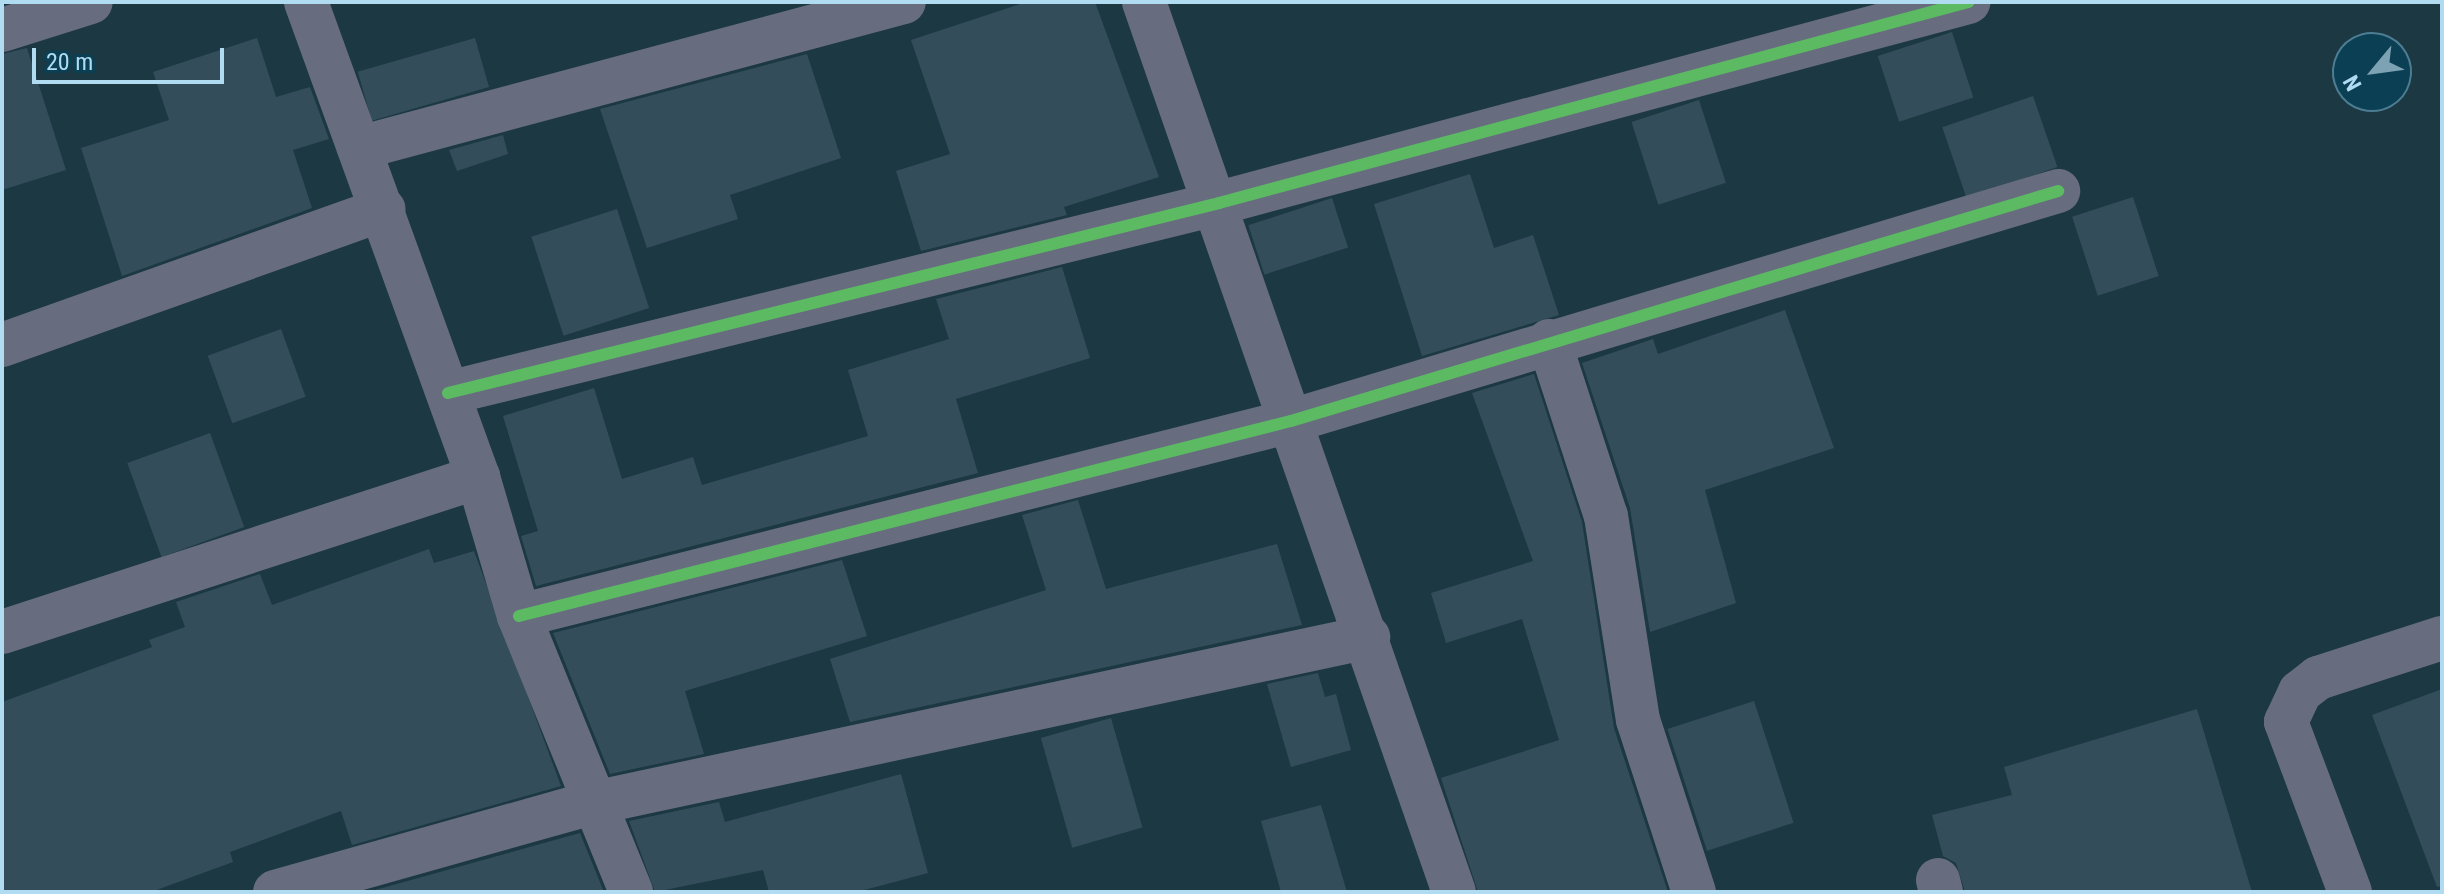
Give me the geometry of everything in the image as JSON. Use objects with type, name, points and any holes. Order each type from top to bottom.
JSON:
[{"type":"street","points":[[2,30],[91,2]]},
{"type":"street","points":[[306,2],[384,209],[478,477],[519,616],[589,804],[631,892]]},
{"type":"street","points":[[359,148],[904,2]]},
{"type":"street","points":[[1144,2],[1219,203],[1291,421],[1368,637],[1443,889]]},
{"type":"street","points":[[448,393],[1219,203],[1968,2]]},
{"type":"street","points":[[519,616],[1291,421],[1549,341],[2058,191]]},
{"type":"street","points":[[2,345],[384,209]]},
{"type":"street","points":[[1549,341],[1606,516],[1638,720],[1694,892]]},
{"type":"street","points":[[2,632],[478,477]]},
{"type":"street","points":[[275,892],[589,804],[1368,637]]},
{"type":"street","points":[[2350,892],[2286,722],[2300,692],[2318,678],[2442,638]]},
{"type":"building","points":[[1026,2],[1095,2],[1159,177],[1064,207],[1067,215],[921,251],[896,171],[950,154],[911,40]]},
{"type":"building","points":[[1952,32],[1973,98],[1899,122],[1878,56]]},
{"type":"building","points":[[257,38],[276,97],[310,87],[329,139],[293,150],[312,208],[122,276],[81,148],[169,120],[153,72]]},
{"type":"building","points":[[475,38],[489,87],[372,121],[358,72]]},
{"type":"building","points":[[27,48],[66,170],[2,190],[2,54]]},
{"type":"building","points":[[807,54],[841,158],[730,195],[738,219],[647,248],[600,109]]},
{"type":"building","points":[[2033,96],[2057,167],[1967,198],[1942,127]]},
{"type":"building","points":[[1699,100],[1726,183],[1658,205],[1631,122]]},
{"type":"building","points":[[503,135],[508,154],[457,171],[449,150]]},
{"type":"building","points":[[1470,174],[1494,248],[1533,235],[1559,315],[1422,356],[1374,204]]},
{"type":"building","points":[[2133,197],[2159,276],[2098,296],[2072,217]]},
{"type":"building","points":[[1332,198],[1348,247],[1264,275],[1248,225]]},
{"type":"building","points":[[617,209],[649,308],[564,336],[531,237]]},
{"type":"building","points":[[1062,267],[1090,358],[956,399],[978,473],[536,586],[521,536],[538,531],[503,416],[594,388],[622,479],[693,457],[702,485],[868,436],[848,370],[949,339],[936,299]]},
{"type":"building","points":[[1785,310],[1834,448],[1705,490],[1736,603],[1650,632],[1630,508],[1582,363],[1653,339],[1658,354]]},
{"type":"building","points":[[281,329],[306,397],[232,423],[208,356]]},
{"type":"building","points":[[1534,374],[1582,522],[1614,728],[1668,892],[1478,892],[1441,778],[1559,740],[1522,619],[1446,643],[1431,593],[1533,561],[1472,393]]},
{"type":"building","points":[[210,433],[244,527],[162,557],[127,463]]},
{"type":"building","points":[[1078,500],[1106,589],[1277,544],[1302,625],[850,722],[830,659],[1046,590],[1022,515]]},
{"type":"building","points":[[429,549],[434,563],[474,551],[561,786],[352,845],[341,811],[230,852],[233,862],[151,892],[2,892],[2,702],[152,647],[149,640],[185,627],[176,602],[260,574],[272,605]]},
{"type":"building","points":[[842,560],[867,636],[685,691],[704,754],[610,774],[553,633]]},
{"type":"building","points":[[1318,673],[1325,697],[1336,694],[1351,750],[1291,767],[1267,684]]},
{"type":"building","points":[[2442,689],[2442,886],[2437,887],[2372,715]]},
{"type":"building","points":[[1754,701],[1794,823],[1707,851],[1667,729]]},
{"type":"building","points":[[2197,709],[2252,892],[1965,892],[1956,863],[1943,856],[1932,815],[2012,795],[2004,767]]},
{"type":"building","points":[[1111,718],[1142,828],[1072,848],[1041,738]]},
{"type":"building","points":[[901,774],[928,873],[857,892],[769,892],[763,870],[655,892],[629,821],[719,802],[725,822]]},
{"type":"building","points":[[1321,805],[1347,892],[1281,892],[1261,821]]},
{"type":"building","points":[[580,833],[604,892],[368,892]]},
{"type":"cycle path","points":[[448,393],[1219,203],[1968,2]]},
{"type":"cycle path","points":[[519,616],[1291,421],[2058,191]]}]
